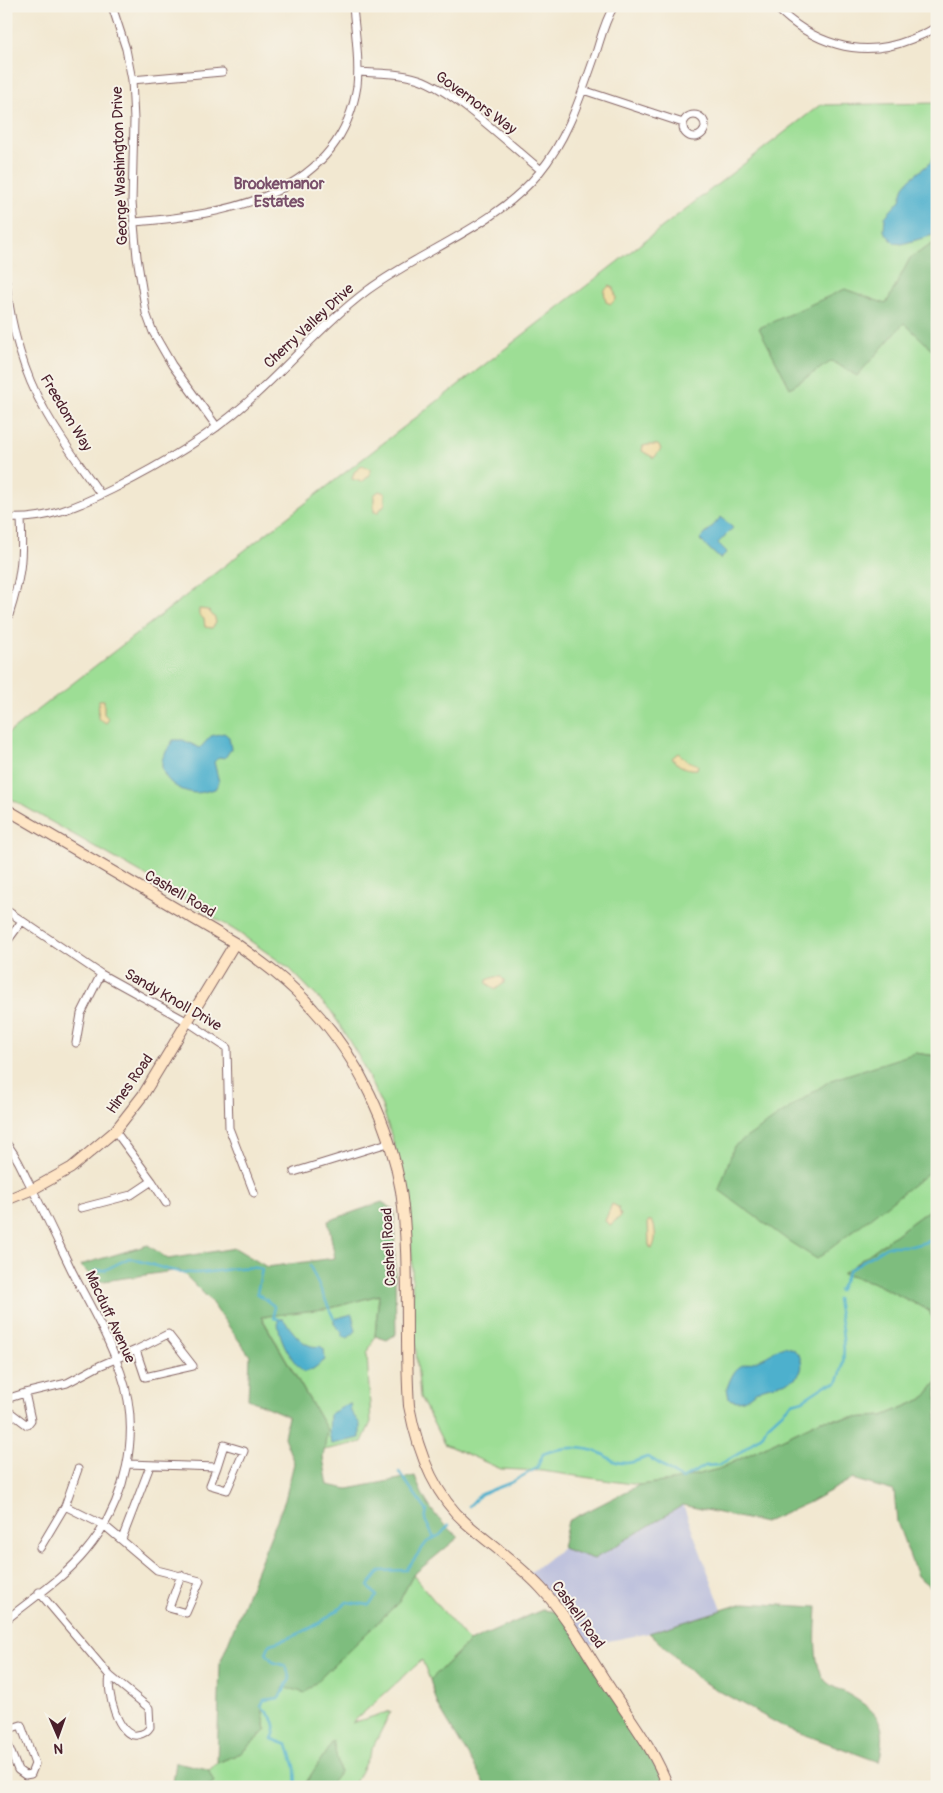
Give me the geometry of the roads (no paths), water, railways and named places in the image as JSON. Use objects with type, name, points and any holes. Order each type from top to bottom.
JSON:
[{"type":"street","name":"George Washington Drive","points":[[112,6],[126,49],[132,80],[134,222],[142,294],[152,332],[172,365],[217,427]]},
{"type":"street","points":[[134,222],[188,218],[219,212],[266,197],[298,180],[321,161],[340,135],[351,111],[358,72],[353,6]]},
{"type":"street","name":"Cherry Valley Drive","points":[[6,518],[21,519],[57,513],[101,495],[163,463],[217,427],[257,394],[304,344],[348,306],[390,275],[494,215],[526,188],[561,142],[583,90],[614,6]]},
{"type":"street","points":[[775,6],[790,22],[816,38],[849,48],[881,49],[897,46],[923,35],[937,26]]},
{"type":"street","points":[[132,80],[222,72]]},
{"type":"street","name":"Governors Way","points":[[358,72],[396,74],[418,79],[432,85],[541,170]]},
{"type":"street","points":[[583,90],[684,124]]},
{"type":"street","name":"Freedom Way","points":[[6,282],[15,334],[28,376],[44,410],[101,495]]},
{"type":"street","points":[[9,615],[19,583],[23,561],[21,519]]},
{"type":"street","name":"Cashell Road","points":[[6,809],[235,943],[271,968],[314,1008],[335,1036],[360,1074],[375,1104],[400,1189],[404,1220],[409,1406],[414,1431],[429,1471],[441,1493],[465,1522],[540,1587],[560,1612],[655,1757],[668,1787]]},
{"type":"street","name":"Sandy Knoll Drive","points":[[6,910],[101,974],[188,1022],[227,1048],[229,1128],[254,1193]]},
{"type":"street","points":[[6,943],[22,921]]},
{"type":"street","name":"Hines Road","points":[[6,1200],[32,1189],[71,1168],[116,1130],[143,1095],[235,943]]},
{"type":"street","points":[[76,1043],[81,1014],[101,974]]},
{"type":"street","points":[[116,1130],[166,1203]]},
{"type":"street","name":"Macduff Avenue","points":[[6,1143],[12,1150],[32,1189],[116,1358],[129,1402],[130,1429],[128,1464],[118,1498],[105,1526],[86,1551],[64,1573],[6,1620]]},
{"type":"street","points":[[294,1172],[388,1143]]},
{"type":"street","points":[[81,1208],[131,1195],[152,1181]]},
{"type":"street","points":[[6,1398],[67,1382],[168,1334],[193,1366],[145,1377],[136,1350]]},
{"type":"street","points":[[6,1409],[28,1425],[31,1420],[26,1393]]},
{"type":"street","points":[[224,1445],[244,1451],[227,1490],[210,1485],[217,1467],[224,1445]]},
{"type":"street","points":[[128,1464],[217,1467]]},
{"type":"street","points":[[122,1539],[150,1466]]},
{"type":"street","points":[[40,1548],[65,1506],[78,1469]]},
{"type":"street","points":[[65,1506],[105,1526],[157,1570],[181,1575],[200,1581],[186,1613],[169,1608],[181,1575]]},
{"type":"street","points":[[39,1592],[110,1676],[149,1708],[150,1726],[143,1734],[135,1736],[128,1734],[120,1726],[109,1688],[110,1676]]},
{"type":"street","points":[[6,1730],[21,1725],[36,1764],[31,1774],[25,1775],[18,1770],[6,1740]]},
{"type":"water","points":[[937,150],[937,234],[902,244],[894,243],[884,231],[885,217],[900,200],[904,186],[930,163]]},
{"type":"water","points":[[721,517],[733,528],[718,543],[727,552],[720,559],[700,540]]},
{"type":"water","points":[[224,733],[229,737],[231,749],[225,758],[219,757],[214,762],[219,782],[215,789],[199,793],[190,792],[172,784],[164,774],[162,761],[173,740],[183,740],[200,748],[211,736]]},
{"type":"water","points":[[352,1314],[356,1331],[348,1338],[342,1336],[342,1332],[334,1324],[334,1319]]},
{"type":"water","points":[[278,1319],[283,1319],[304,1342],[309,1345],[320,1346],[324,1349],[325,1360],[313,1369],[304,1372],[294,1361],[282,1340]]},
{"type":"water","points":[[784,1346],[795,1351],[800,1357],[802,1368],[795,1378],[761,1389],[743,1400],[734,1401],[729,1399],[727,1388],[734,1373],[740,1366],[766,1357]]},
{"type":"water","points":[[350,1403],[351,1412],[360,1424],[360,1438],[332,1444],[329,1434],[330,1414]]},
{"type":"waterway","points":[[839,1291],[849,1270],[887,1246],[912,1246],[937,1239]]},
{"type":"waterway","points":[[95,1271],[105,1270],[129,1258],[185,1273],[245,1268],[262,1269],[257,1293],[274,1306],[274,1318],[278,1319]]},
{"type":"waterway","points":[[310,1266],[334,1319]]},
{"type":"waterway","points":[[469,1506],[481,1494],[510,1483],[537,1468],[543,1454],[557,1450],[571,1448],[586,1449],[622,1463],[647,1457],[682,1479],[705,1466],[719,1465],[738,1454],[763,1434],[767,1426],[792,1403],[803,1400],[826,1385],[837,1383],[841,1373],[844,1352],[837,1299]]},
{"type":"waterway","points":[[399,1472],[427,1511],[425,1520],[434,1538]]},
{"type":"waterway","points":[[296,1787],[295,1767],[288,1745],[272,1739],[275,1729],[274,1721],[261,1706],[264,1700],[279,1698],[290,1679],[286,1666],[273,1662],[266,1653],[270,1644],[311,1628],[347,1602],[369,1605],[377,1596],[368,1586],[380,1571],[406,1570],[427,1542],[440,1535],[449,1525]]},
{"type":"district","name":"Brookemanor Estates","points":[[279,193]]}]
